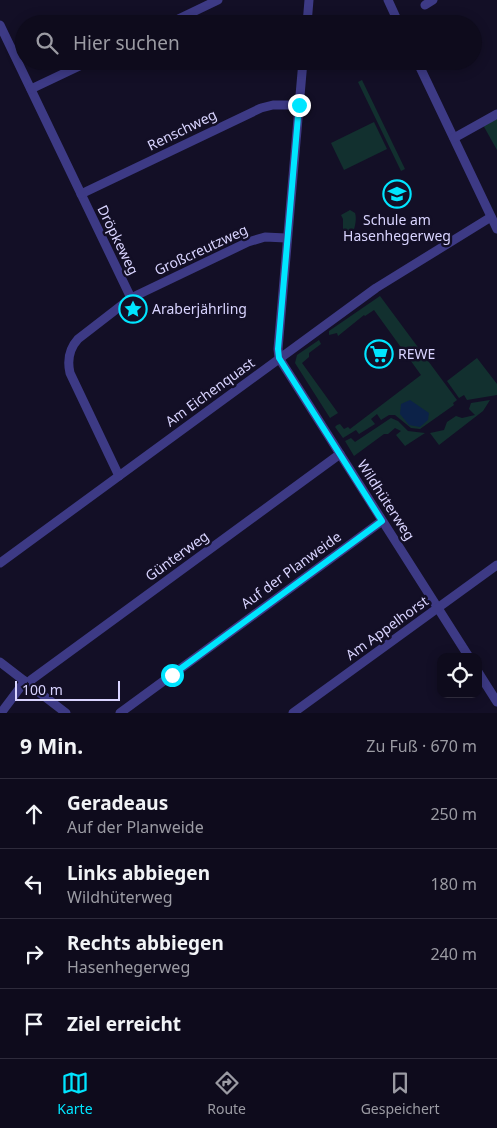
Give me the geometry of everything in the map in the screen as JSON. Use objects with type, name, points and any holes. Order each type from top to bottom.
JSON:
[{"type":"street","points":[[187,15],[218,0]]},
{"type":"street","points":[[308,15],[309,0]]},
{"type":"street","points":[[388,0],[395,15]]},
{"type":"street","name":"Dröpkeweg","points":[[0,26],[15,57]]},
{"type":"street","name":"Dröpkeweg","points":[[21,70],[131,298]]},
{"type":"street","points":[[31,90],[72,70]]},
{"type":"street","points":[[279,358],[278,349],[286,238],[302,70]]},
{"type":"street","points":[[421,70],[497,230]]},
{"type":"street","name":"Renschweg","points":[[81,194],[261,108],[273,105],[299,105]]},
{"type":"street","points":[[454,138],[497,114]]},
{"type":"street","name":"Am Eichenquast","points":[[0,563],[376,288],[491,217]]},
{"type":"street","name":"Großcreutzweg","points":[[131,298],[248,242],[265,237],[286,238]]},
{"type":"street","points":[[119,476],[70,373],[68,362],[71,348],[78,339],[131,298]]},
{"type":"street","name":"Wildhüterweg","points":[[279,358],[466,653]]},
{"type":"street","name":"Günterweg","points":[[1,713],[28,681],[340,454]]},
{"type":"street","name":"Auf der Planweide","points":[[120,713],[382,521]]},
{"type":"street","name":"Am Appelhorst","points":[[293,713],[497,565]]},
{"type":"street","points":[[0,662],[28,681],[66,713]]},
{"type":"street","points":[[482,678],[497,702]]},
{"type":"green space","points":[[362,80],[405,169],[401,171],[358,82]]},
{"type":"green space","points":[[497,117],[497,150],[483,125]]},
{"type":"green space","points":[[374,122],[387,149],[344,170],[331,143]]},
{"type":"green space","points":[[350,210],[355,213],[356,218],[352,234],[346,234],[343,230],[341,215]]},
{"type":"green space","points":[[380,296],[457,400],[453,403],[454,405],[420,429],[411,428],[395,415],[389,415],[381,420],[377,414],[371,419],[375,424],[359,434],[356,430],[343,438],[335,427],[337,425],[340,424],[344,429],[348,427],[350,429],[421,375],[374,310],[364,315],[338,336],[337,333],[329,335],[329,331]]},
{"type":"green space","points":[[319,340],[321,344],[309,353],[309,357],[302,363],[338,413],[330,418],[295,363],[297,355]]},
{"type":"green space","points":[[477,358],[497,384],[497,395],[467,400],[464,395],[459,398],[447,381]]},
{"type":"green space","points":[[490,400],[483,411],[439,445],[430,433],[444,430],[447,422],[456,416],[462,418],[475,415],[469,409],[471,403]]},
{"type":"green space","points":[[391,418],[398,421],[408,431],[425,433],[405,446],[396,435],[401,431],[395,428],[354,456],[345,441],[351,438],[355,442]]},
{"type":"water","points":[[410,400],[429,413],[428,420],[420,427],[409,425],[400,414],[401,404]]},
{"type":"place","name":"Schule am Hasenhegerweg","points":[[397,194]]},
{"type":"place","name":"Araberjährling","points":[[133,309]]},
{"type":"place","name":"REWE","points":[[379,354]]},
{"type":"route","points":[[172,675],[382,521],[279,358],[278,349],[286,238],[299,105]]}]
